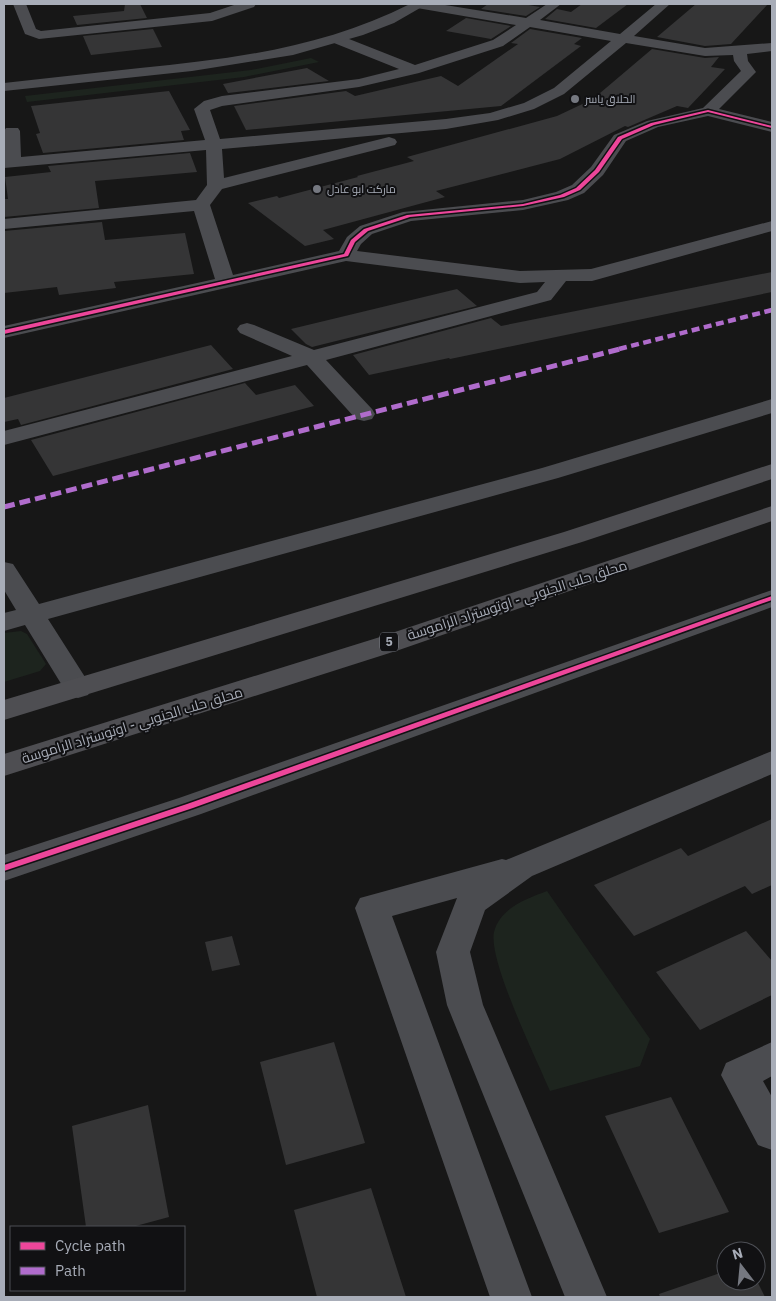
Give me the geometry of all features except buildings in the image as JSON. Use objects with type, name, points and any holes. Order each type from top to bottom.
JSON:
[{"type":"highway","points":[[4,710],[573,537],[772,471]]},
{"type":"highway","name":"محلق حلب الجنوبي - اوتوستراد الراموسة","points":[[4,765],[193,707],[615,568],[772,513]]},
{"type":"street","points":[[20,4],[30,31],[39,35],[212,17],[248,4]]},
{"type":"street","points":[[4,87],[224,56],[294,42],[345,26],[396,4]]},
{"type":"street","points":[[4,80],[227,64],[278,55],[339,40],[392,19],[419,4],[705,52],[739,51],[772,47]]},
{"type":"street","points":[[216,185],[214,144],[202,109],[209,104],[359,84],[414,70],[498,43],[555,4]]},
{"type":"street","points":[[4,224],[201,205],[216,185],[492,117],[529,106],[559,91],[664,4]]},
{"type":"street","points":[[339,40],[414,70]]},
{"type":"street","points":[[708,111],[749,72],[741,61],[739,51]]},
{"type":"street","points":[[346,255],[353,241],[366,230],[409,216],[523,205],[562,196],[578,189],[597,172],[620,138],[653,124],[708,111],[772,127]]},
{"type":"street","points":[[12,131],[8,162],[446,124],[492,117]]},
{"type":"street","points":[[201,205],[226,282]]},
{"type":"street","points":[[4,332],[346,255],[520,276],[592,275],[772,226]]},
{"type":"street","points":[[4,438],[544,296],[560,276]]},
{"type":"street","points":[[247,329],[312,357],[364,414]]},
{"type":"street","points":[[4,622],[550,473],[772,406]]},
{"type":"street","points":[[4,570],[78,688]]},
{"type":"street","points":[[4,868],[200,803],[772,598]]},
{"type":"street","points":[[511,1297],[372,908],[521,867],[772,762]]},
{"type":"street","points":[[521,867],[471,902],[453,952],[465,1005],[586,1297]]},
{"type":"street","points":[[772,1058],[739,1075],[772,1132]]},
{"type":"shaded area","points":[[311,58],[319,62],[244,77],[27,102],[25,96],[251,70]]},
{"type":"shaded area","points":[[21,631],[27,634],[46,664],[40,671],[4,682],[4,633]]},
{"type":"shaded area","points":[[547,891],[650,1039],[640,1066],[550,1091],[515,1011],[498,965],[494,946],[494,932],[502,917],[515,906]]},
{"type":"marked path","points":[[4,507],[772,310]]},
{"type":"cycle path","points":[[4,332],[346,255],[353,241],[366,230],[409,216],[523,205],[562,196],[578,189],[597,171],[620,138],[653,124],[708,111],[772,127]]},
{"type":"cycle path","points":[[4,868],[190,806],[772,598]]},
{"type":"place","name":"الحلاق ياسر","points":[[575,99]]},
{"type":"place","name":"ماركت ابو عادل","points":[[317,189]]}]
